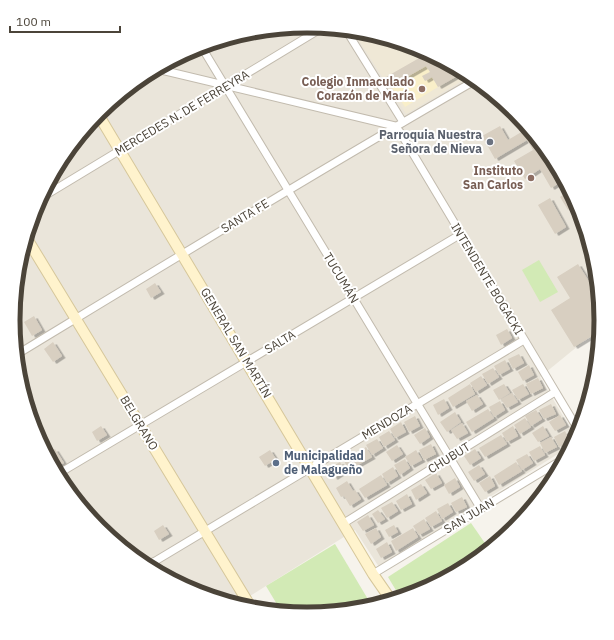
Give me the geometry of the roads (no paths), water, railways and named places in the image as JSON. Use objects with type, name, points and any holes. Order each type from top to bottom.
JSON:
[{"type":"main road","name":"GENERAL SAN MARTÍN","points":[[101,120],[387,595]]},
{"type":"main road","name":"BELGRANO","points":[[30,244],[247,600]]},
{"type":"street","name":"MERCEDES N. DE FERREYRA","points":[[50,192],[313,33]]},
{"type":"street","points":[[350,36],[403,122]]},
{"type":"street","name":"TUCUMÁN","points":[[205,52],[481,508]]},
{"type":"street","points":[[164,71],[395,126]]},
{"type":"street","name":"SANTA FE","points":[[22,352],[76,318],[395,126],[470,84]]},
{"type":"street","name":"INTENDENTE BOGACKI","points":[[395,126],[574,424]]},
{"type":"street","name":"SALTA","points":[[63,471],[461,234]]},
{"type":"street","name":"MENDOZA","points":[[153,562],[524,340]]},
{"type":"street","name":"CHUBUT","points":[[344,523],[555,392]]},
{"type":"street","name":"SAN JUAN","points":[[373,574],[556,463]]},
{"type":"place","name":"Colegio Inmaculado Corazón de María","points":[[422,89]]},
{"type":"place","name":"Parroquia Nuestra Señora de Nieva","points":[[490,142]]},
{"type":"place","name":"Instituto San Carlos","points":[[531,178]]},
{"type":"place","name":"Municipalidad de Malagueño","points":[[276,463]]}]
